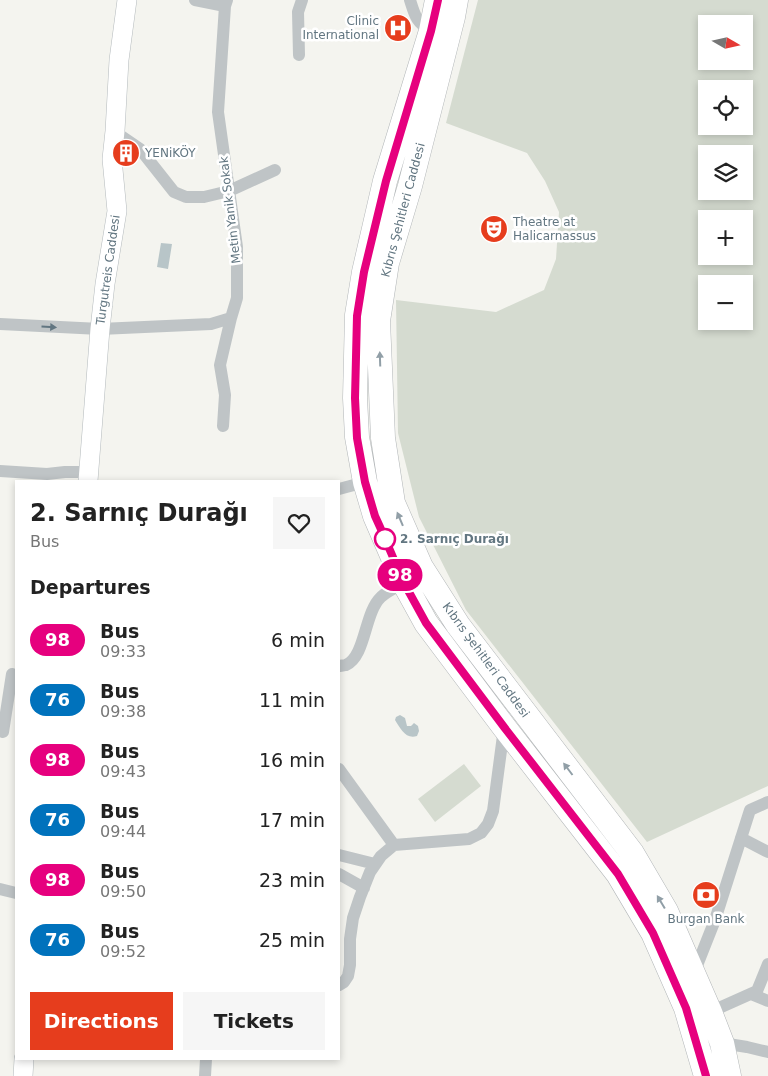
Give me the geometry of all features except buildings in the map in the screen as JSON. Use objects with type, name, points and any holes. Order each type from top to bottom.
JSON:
[{"type":"highway","name":"Kıbrıs Şehitleri Caddesi","points":[[438,0],[431,31],[386,181],[364,272],[357,316],[355,398],[357,438],[365,482],[375,516],[404,583],[426,623],[618,874],[653,933],[686,1008],[706,1076]]},
{"type":"highway","name":"Kıbrıs Şehitleri Caddesi","points":[[456,0],[410,186],[388,263],[378,322],[384,438],[393,503],[421,567],[458,625],[632,853],[666,911],[694,973],[722,1043],[729,1076]]},
{"type":"main road","name":"Turgutreis Caddesi","points":[[88,477],[100,330],[116,211],[112,159],[119,60],[127,0]]},
{"type":"main road","points":[[23,1076],[24,1060]]},
{"type":"street","points":[[195,0],[226,3]]},
{"type":"street","points":[[298,55],[298,12],[302,0]]},
{"type":"street","points":[[410,0],[413,11],[421,25],[431,31]]},
{"type":"street","name":"Metin Yanik Sokak","points":[[223,426],[225,395],[220,366],[237,298],[237,247],[218,112],[226,3]]},
{"type":"street","points":[[115,131],[140,149],[174,192],[186,197],[229,191],[275,170]]},
{"type":"street","points":[[0,324],[100,330],[212,324],[231,318]]},
{"type":"street","points":[[0,471],[47,474],[65,472],[88,477]]},
{"type":"street","points":[[340,489],[365,482]]},
{"type":"street","points":[[340,666],[346,665],[360,649],[372,609],[381,597],[404,583]]},
{"type":"street","points":[[7,732],[12,674]]},
{"type":"street","points":[[340,984],[348,976],[350,965],[344,938],[370,872],[381,856],[394,845],[469,839],[481,833],[488,824],[493,811],[504,727]]},
{"type":"street","points":[[340,771],[394,845]]},
{"type":"street","points":[[694,973],[715,920],[750,810],[768,802]]},
{"type":"street","points":[[741,838],[768,852]]},
{"type":"street","points":[[340,855],[375,864]]},
{"type":"street","points":[[340,875],[364,888]]},
{"type":"street","points":[[0,890],[15,893]]},
{"type":"street","points":[[710,1012],[757,991],[768,964]]},
{"type":"street","points":[[750,994],[768,1001]]},
{"type":"street","points":[[697,1044],[722,1043],[768,1052]]},
{"type":"street","points":[[205,1076],[206,1060]]},
{"type":"shaded area","points":[[478,0],[768,0],[768,786],[647,842],[466,610],[419,517],[398,433],[396,300],[496,312],[544,290],[556,259],[559,212],[545,181],[527,153],[446,123]]},
{"type":"shaded area","points":[[161,243],[172,244],[168,269],[157,267]]},
{"type":"shaded area","points":[[400,715],[405,718],[407,726],[411,726],[414,723],[418,726],[417,736],[407,735],[401,730],[395,720]]},
{"type":"shaded area","points":[[464,764],[481,786],[435,822],[418,799]]},
{"type":"bus line","name":"98","points":[[438,0],[431,31],[386,181],[364,272],[357,316],[355,398],[357,438],[365,482],[375,516],[404,583],[426,623],[618,874],[653,933],[686,1008],[706,1076]]},
{"type":"place","name":"Clinic International","points":[[398,28]]},
{"type":"place","name":"YENiKÖY","points":[[126,153]]},
{"type":"place","name":"Theatre at Halicarnassus","points":[[494,229]]},
{"type":"place","name":"2. Sarnıç Durağı","points":[[385,539]]},
{"type":"place","name":"Burgan Bank","points":[[706,895]]}]
